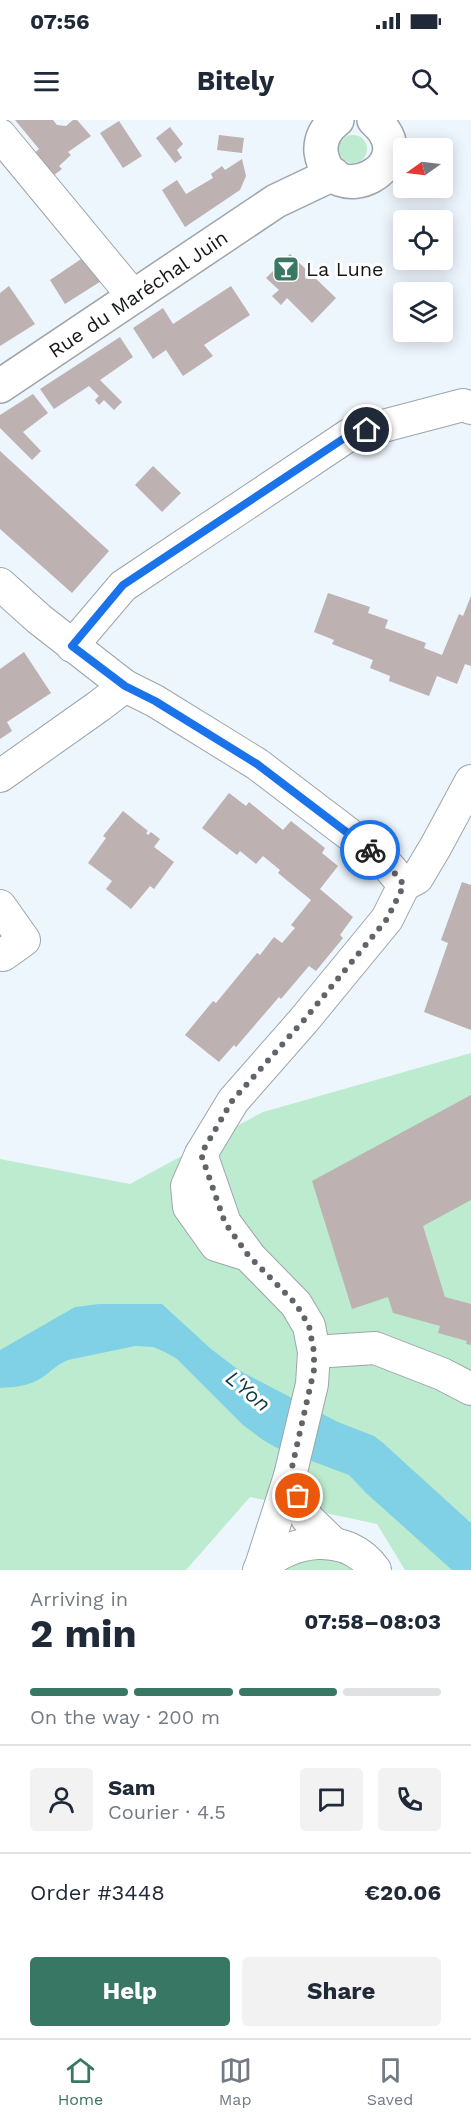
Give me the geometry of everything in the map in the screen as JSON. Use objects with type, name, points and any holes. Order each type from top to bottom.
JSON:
[{"type":"main road","points":[[335,120],[322,138],[321,148],[328,166],[342,180],[352,182],[362,182],[381,171],[386,162],[390,127]]},
{"type":"main road","name":"Rue du Maréchal Juin","points":[[0,386],[328,166]]},
{"type":"street","points":[[0,135],[134,297]]},
{"type":"street","points":[[72,646],[123,585],[349,435],[463,405],[471,408]]},
{"type":"street","points":[[0,584],[72,646],[125,686],[155,701],[257,764],[384,860],[404,885]]},
{"type":"street","points":[[0,776],[125,686]]},
{"type":"street","points":[[260,1569],[290,1476],[312,1384],[314,1352],[309,1326],[296,1304],[248,1255],[216,1245],[189,1207],[187,1186],[201,1154],[232,1101],[304,1020],[387,919],[404,885],[417,878],[471,781]]},
{"type":"street","points":[[0,906],[24,940],[3,955]]},
{"type":"street","points":[[314,1352],[375,1348],[442,1374],[471,1389]]},
{"type":"street","points":[[290,1476],[307,1518],[334,1544]]},
{"type":"street","points":[[260,1569],[275,1555],[293,1546],[313,1542],[334,1544],[355,1552],[375,1570]]},
{"type":"green space","points":[[353,135],[363,139],[367,149],[363,159],[353,163],[343,159],[339,149],[343,139]]},
{"type":"green space","points":[[471,1053],[471,1570],[405,1570],[377,1524],[250,1497],[186,1570],[0,1570],[0,1159],[130,1184],[263,1112]]},
{"type":"green space","points":[[336,1557],[359,1570],[278,1570],[293,1560]]},
{"type":"water","name":"L'Yon","points":[[99,1304],[162,1304],[211,1349],[240,1371],[382,1442],[471,1523],[471,1570],[452,1570],[349,1475],[277,1448],[263,1440],[243,1425],[177,1359],[153,1347],[135,1346],[68,1360],[33,1382],[0,1388],[0,1350],[75,1307]]},
{"type":"building","points":[[15,120],[53,120],[57,125],[66,126],[73,120],[77,120],[91,136],[68,152],[71,155],[59,166],[62,169],[49,179],[30,157],[39,149]]},
{"type":"building","points":[[119,121],[142,156],[123,168],[100,133]]},
{"type":"building","points":[[170,127],[183,144],[177,150],[182,158],[175,163],[156,138]]},
{"type":"building","points":[[219,135],[244,138],[242,153],[217,150]]},
{"type":"building","points":[[242,159],[246,176],[240,190],[185,227],[162,190],[177,180],[186,194],[213,178],[211,174],[222,166],[225,170]]},
{"type":"building","points":[[290,254],[336,298],[312,323],[287,298],[281,305],[272,296],[279,290],[266,278]]},
{"type":"building","points":[[87,255],[106,278],[65,304],[50,280]]},
{"type":"building","points":[[9,286],[35,324],[0,346],[0,293]]},
{"type":"building","points":[[231,286],[250,315],[204,345],[213,356],[183,376],[166,350],[153,359],[133,328],[163,308],[173,324]]},
{"type":"building","points":[[120,337],[133,357],[100,380],[122,402],[114,410],[104,400],[99,405],[95,400],[99,396],[89,386],[54,409],[40,389]]},
{"type":"building","points":[[33,394],[48,413],[23,432],[41,451],[32,460],[0,428],[0,415]]},
{"type":"building","points":[[0,451],[109,551],[72,593],[0,529]]},
{"type":"building","points":[[153,466],[181,493],[162,512],[135,485]]},
{"type":"building","points":[[328,593],[370,607],[368,613],[388,620],[385,628],[426,643],[424,648],[442,655],[459,614],[463,616],[471,596],[471,666],[465,664],[457,684],[437,676],[429,696],[389,681],[390,676],[370,668],[373,660],[332,644],[334,640],[314,632]]},
{"type":"building","points":[[24,652],[51,693],[7,722],[12,731],[0,739],[0,669]]},
{"type":"building","points":[[229,793],[246,806],[249,802],[283,830],[291,821],[325,848],[322,853],[338,866],[320,889],[353,917],[340,935],[343,938],[316,971],[309,966],[236,1047],[234,1045],[219,1062],[185,1035],[213,1001],[216,1003],[257,953],[260,955],[274,937],[282,943],[295,928],[291,925],[311,900],[278,873],[280,870],[263,856],[256,864],[240,851],[237,855],[202,828]]},
{"type":"building","points":[[123,811],[148,831],[146,833],[148,835],[151,832],[160,839],[154,847],[174,862],[154,889],[150,886],[131,909],[106,889],[112,881],[88,863],[106,838],[103,836]]},
{"type":"building","points":[[462,882],[471,885],[471,1030],[424,1012],[448,943],[441,940]]},
{"type":"building","points":[[471,1095],[471,1200],[423,1226],[445,1297],[471,1304],[471,1345],[466,1344],[467,1341],[438,1333],[440,1326],[393,1313],[388,1297],[352,1309],[312,1181]]},
{"type":"way so far","points":[[298,1496],[290,1476],[314,1370],[314,1352],[309,1326],[296,1304],[248,1255],[225,1223],[201,1154],[232,1101],[304,1020],[387,919],[404,885],[384,860],[370,850]]},
{"type":"place","name":"La Lune","points":[[286,269]]},
{"type":"route","points":[[367,430],[349,435],[123,585],[72,646],[125,686],[155,701],[257,764],[370,850]]}]
